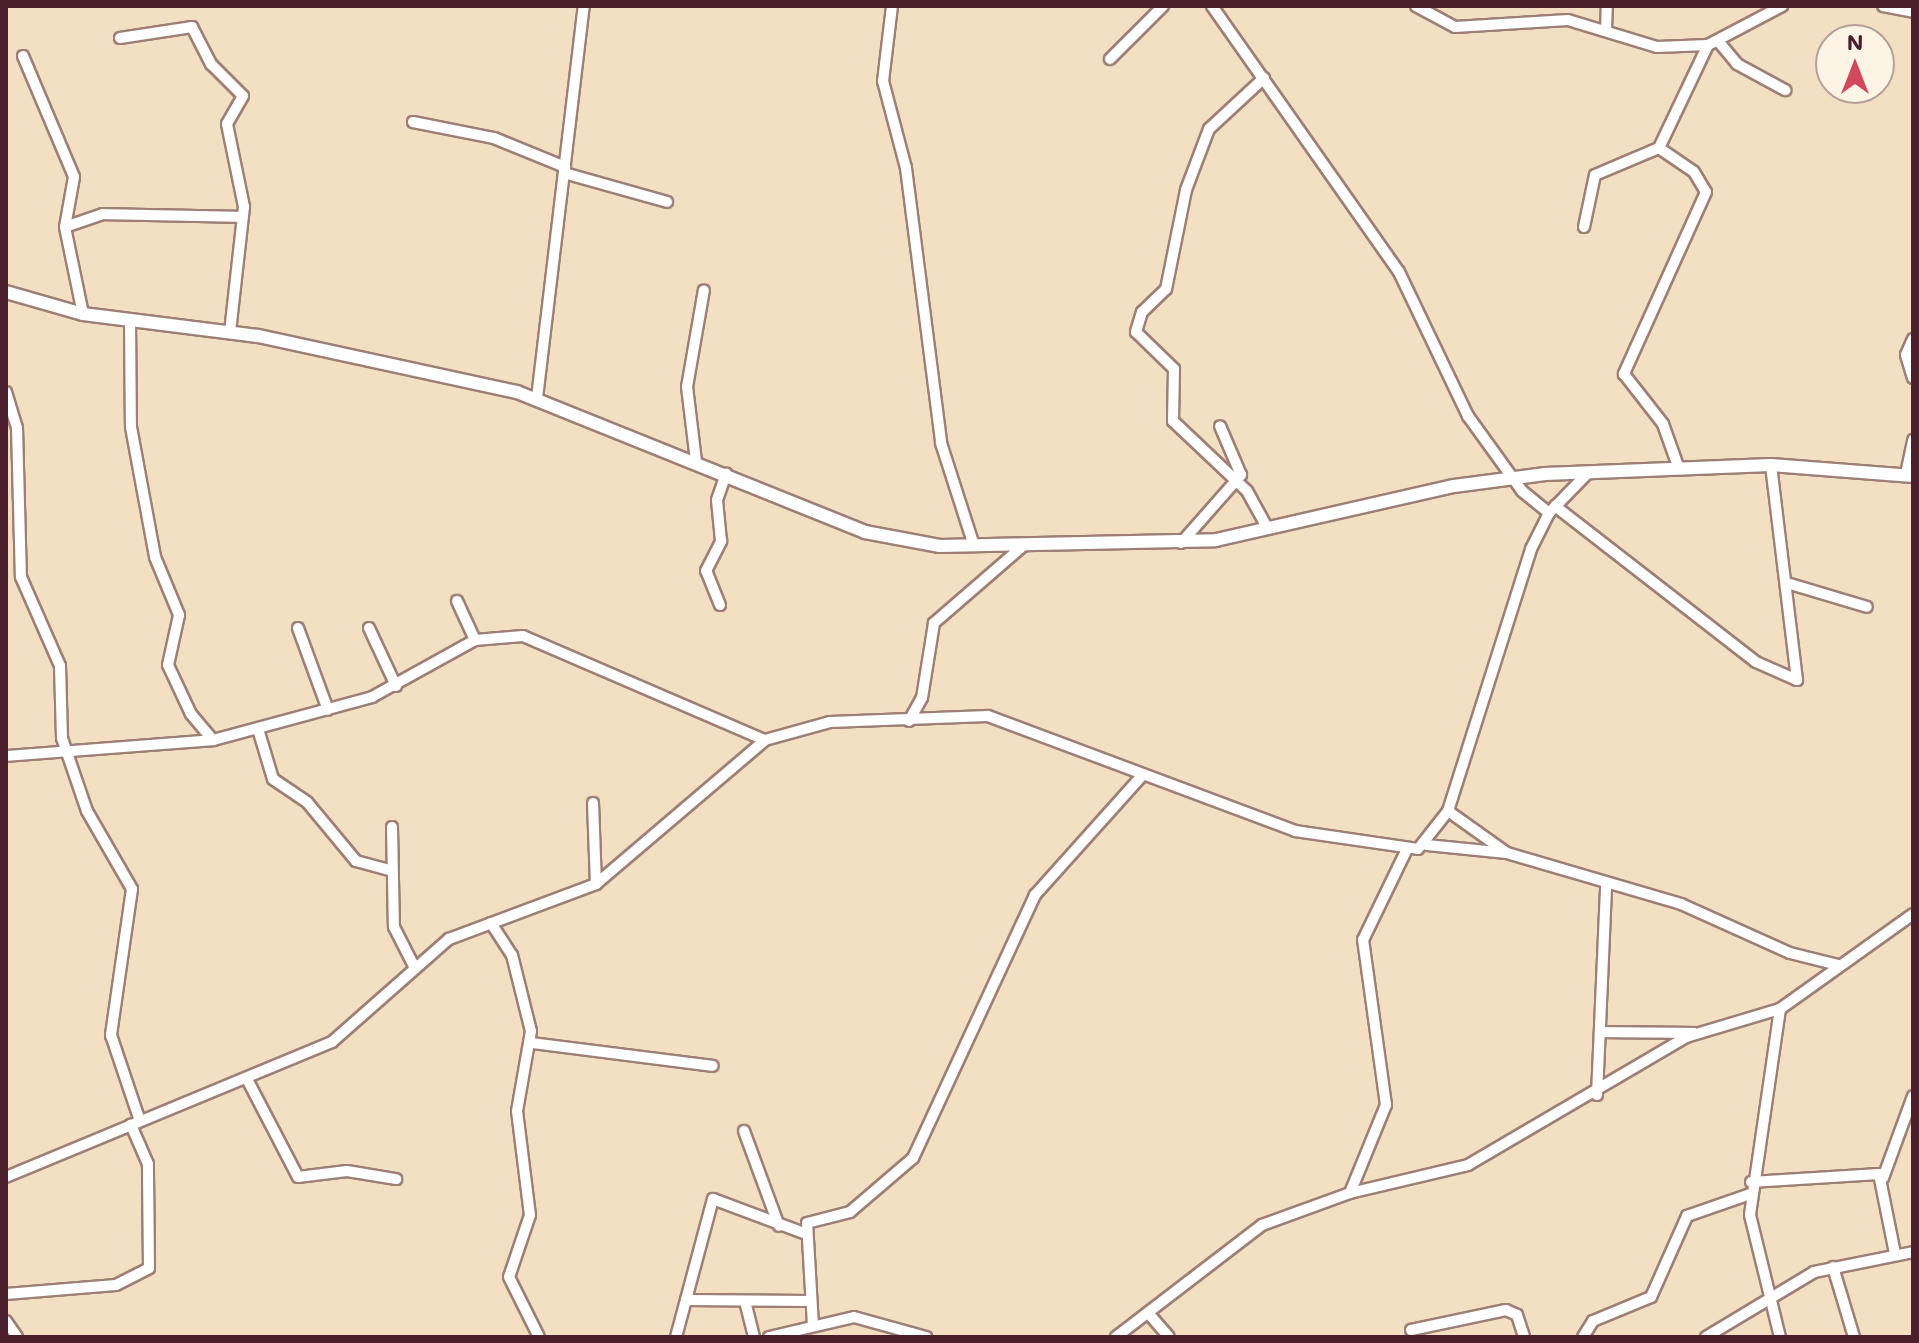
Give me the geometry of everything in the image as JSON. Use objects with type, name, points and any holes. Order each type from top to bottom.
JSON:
[{"type":"main road","points":[[6,292],[83,314],[230,331],[537,398],[885,538],[974,546],[1181,543],[1268,529],[1513,477],[1771,465],[1909,475]]},
{"type":"street","points":[[537,398],[584,6]]},
{"type":"street","points":[[892,6],[883,81],[906,168],[941,443],[974,546]]},
{"type":"street","points":[[1110,59],[1163,6]]},
{"type":"street","points":[[1212,6],[1399,272],[1468,416],[1513,477],[1756,662],[1797,680],[1790,584],[1771,465]]},
{"type":"street","points":[[1416,6],[1438,22],[1478,31],[1568,20],[1657,47],[1713,43],[1768,8],[1782,6]]},
{"type":"street","points":[[1606,30],[1607,6]]},
{"type":"street","points":[[1883,6],[1913,12]]},
{"type":"street","points":[[120,38],[192,27],[211,64],[243,96],[227,124],[242,217],[230,331]]},
{"type":"street","points":[[1713,43],[1737,64],[1785,90]]},
{"type":"street","points":[[1584,227],[1590,183],[1599,170],[1659,148],[1713,43]]},
{"type":"street","points":[[23,56],[74,177],[65,227],[83,314]]},
{"type":"street","points":[[1264,78],[1209,129],[1186,190],[1166,289],[1142,312],[1136,332],[1174,369],[1173,421],[1238,483],[1268,529]]},
{"type":"street","points":[[413,122],[494,138],[564,170],[667,202]]},
{"type":"street","points":[[1659,148],[1694,172],[1706,192],[1624,374],[1663,424],[1679,469]]},
{"type":"street","points":[[65,227],[103,214],[242,217]]},
{"type":"street","points":[[696,461],[687,387],[704,290]]},
{"type":"street","points":[[130,321],[131,427],[155,557],[179,615],[168,665],[191,714],[213,740]]},
{"type":"street","points":[[1913,339],[1906,355],[1913,378]]},
{"type":"street","points":[[6,392],[17,428],[21,577],[60,666],[66,753],[87,811],[132,889],[111,1035],[148,1164],[149,1268],[116,1285],[6,1294]]},
{"type":"street","points":[[1181,543],[1238,483],[1239,466],[1220,426]]},
{"type":"street","points":[[1909,475],[1913,440]]},
{"type":"street","points":[[1427,845],[1448,811],[1511,601],[1552,509],[1588,473]]},
{"type":"street","points":[[720,605],[706,571],[721,541],[717,500],[726,474]]},
{"type":"street","points":[[909,721],[922,698],[934,623],[1023,546]]},
{"type":"street","points":[[1790,584],[1867,607]]},
{"type":"street","points":[[457,601],[475,640]]},
{"type":"street","points":[[298,628],[328,710]]},
{"type":"street","points":[[369,628],[396,686]]},
{"type":"street","points":[[6,756],[213,740],[258,729],[328,710],[396,686],[475,640],[537,639],[765,740]]},
{"type":"street","points":[[6,1177],[247,1079],[344,1034],[414,966],[449,939],[596,884],[765,740],[830,722],[988,716],[1141,777],[1295,831],[1406,851],[1427,845],[1507,853],[1606,885],[1707,912],[1790,953],[1838,965]]},
{"type":"street","points":[[258,729],[273,779],[307,802],[356,861],[389,870]]},
{"type":"street","points":[[813,1326],[804,1233],[814,1218],[864,1203],[913,1158],[1035,895],[1141,777]]},
{"type":"street","points":[[593,803],[596,884]]},
{"type":"street","points":[[1448,811],[1507,853]]},
{"type":"street","points":[[392,827],[389,870],[394,927],[414,966]]},
{"type":"street","points":[[1350,1193],[1386,1105],[1363,940],[1406,851]]},
{"type":"street","points":[[1597,1095],[1606,885]]},
{"type":"street","points":[[1116,1337],[1262,1225],[1350,1193],[1468,1165],[1597,1095],[1696,1033],[1780,1009],[1838,965],[1912,918]]},
{"type":"street","points":[[491,923],[512,955],[532,1043],[517,1111],[530,1215],[509,1277],[539,1337]]},
{"type":"street","points":[[1780,1009],[1750,1194],[1755,1257],[1780,1337]]},
{"type":"street","points":[[1600,1032],[1696,1033]]},
{"type":"street","points":[[532,1043],[713,1066]]},
{"type":"street","points":[[247,1079],[298,1177],[347,1171],[396,1179]]},
{"type":"street","points":[[1895,1253],[1883,1178],[1913,1096]]},
{"type":"street","points":[[744,1131],[779,1226]]},
{"type":"street","points":[[1751,1182],[1871,1172],[1883,1178]]},
{"type":"street","points":[[1583,1337],[1593,1321],[1651,1297],[1687,1216],[1750,1194]]},
{"type":"street","points":[[676,1337],[713,1199],[725,1198],[779,1226],[804,1233]]},
{"type":"street","points":[[1706,1337],[1767,1298],[1833,1267],[1913,1252]]},
{"type":"street","points":[[1833,1267],[1854,1337]]},
{"type":"street","points":[[686,1300],[809,1301]]},
{"type":"street","points":[[745,1301],[754,1337]]},
{"type":"street","points":[[1411,1330],[1506,1310],[1517,1315],[1524,1337]]},
{"type":"street","points":[[1149,1314],[1169,1337]]},
{"type":"street","points":[[769,1337],[813,1326],[872,1318],[926,1337]]},
{"type":"street","points":[[6,1321],[17,1337]]}]
